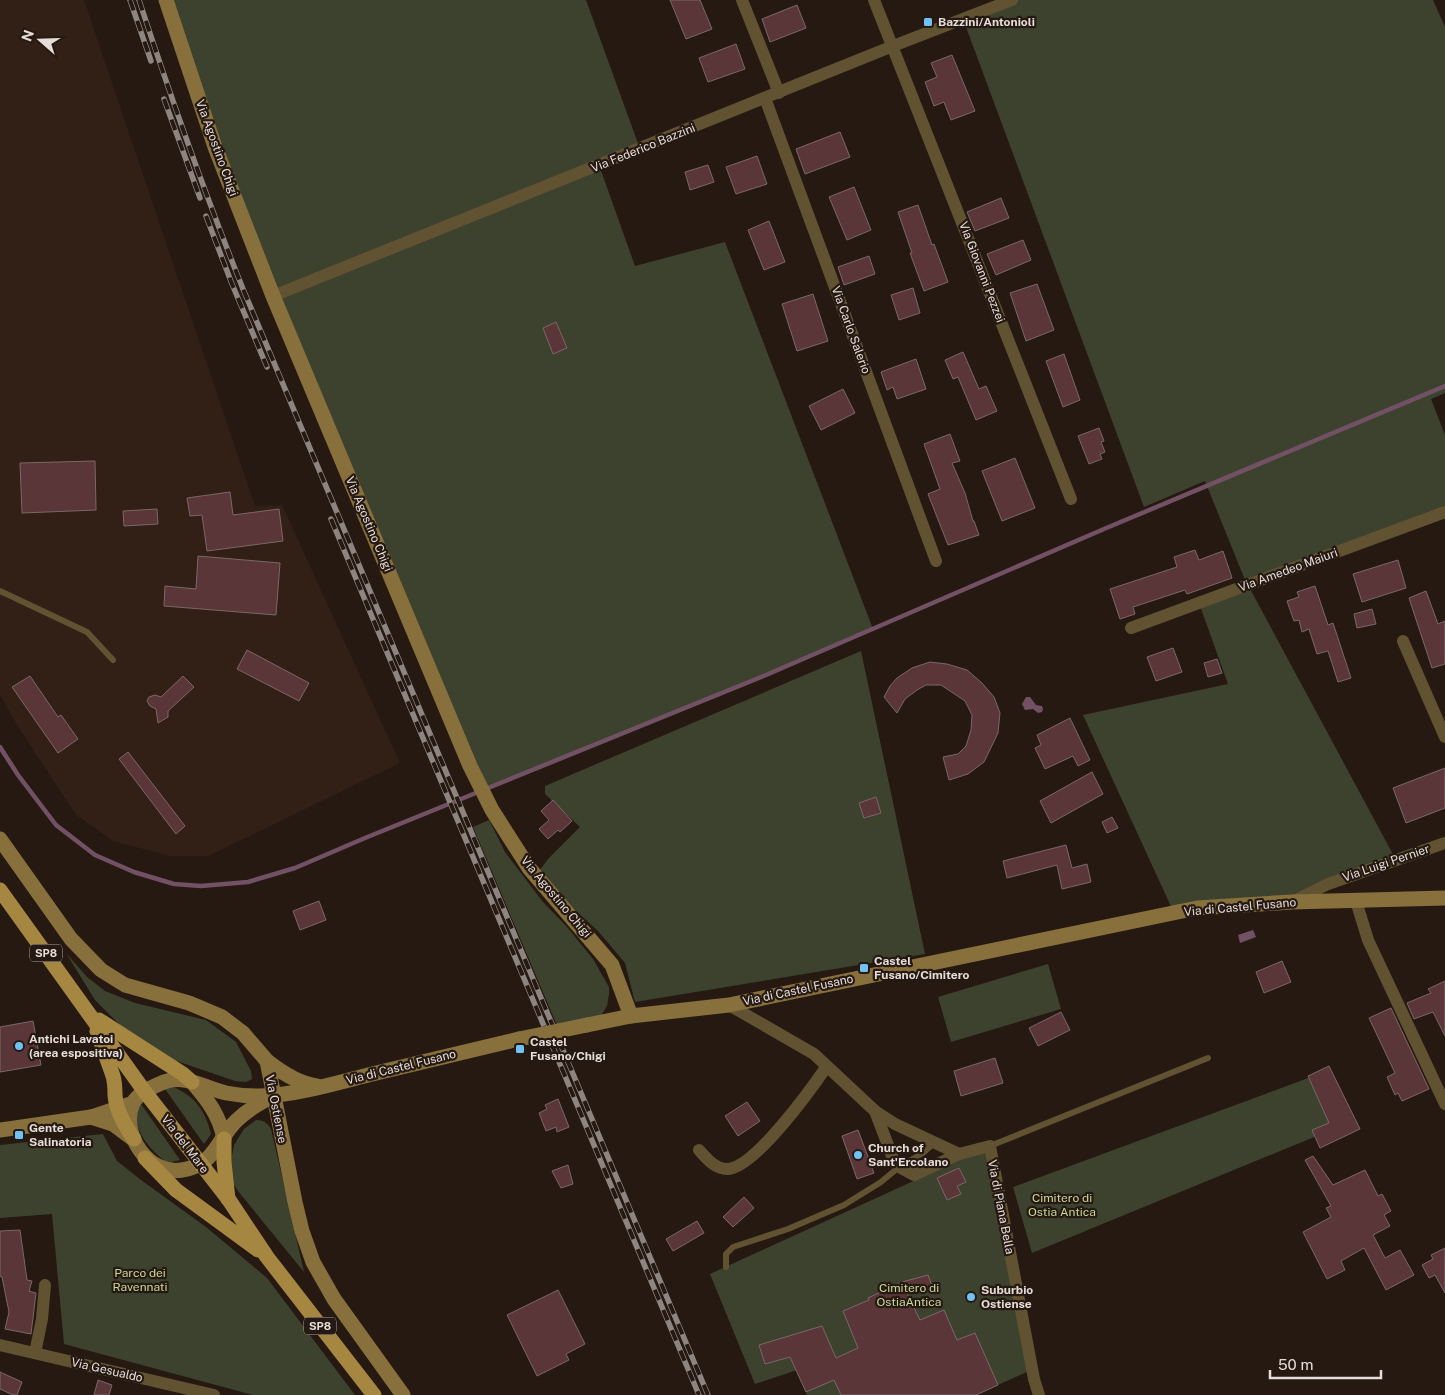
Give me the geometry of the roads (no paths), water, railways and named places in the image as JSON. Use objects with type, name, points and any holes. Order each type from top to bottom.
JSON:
[{"type":"main road","name":"Via del Mare","points":[[0,890],[145,1092],[229,1200],[267,1257],[374,1395]]},
{"type":"main road","points":[[92,1016],[183,1074],[192,1082]]},
{"type":"main road","points":[[92,1016],[113,1075],[118,1109],[123,1123],[134,1139]]},
{"type":"main road","points":[[224,1139],[224,1162],[229,1200]]},
{"type":"main road","points":[[145,1158],[186,1198],[267,1257]]},
{"type":"street","name":"Via Agostino Chigi","points":[[166,0],[215,147],[273,296],[470,766],[492,810],[528,868],[612,965],[631,1016]]},
{"type":"street","points":[[742,0],[779,93]]},
{"type":"street","name":"Via Giovanni Pezzei","points":[[874,0],[1071,499]]},
{"type":"street","name":"Via Federico Bazzini","points":[[273,296],[893,46],[1012,0]]},
{"type":"street","name":"Via Carlo Salerio","points":[[765,98],[936,561]]},
{"type":"street","name":"Via Amedeo Maiuri","points":[[1132,628],[1445,512]]},
{"type":"street","points":[[1403,642],[1445,737]]},
{"type":"street","name":"Via Ostiense","points":[[0,839],[71,939],[101,970],[125,985],[189,1003],[222,1017],[243,1033],[267,1061],[295,1202],[302,1231],[313,1262],[334,1299],[403,1395]]},
{"type":"street","name":"Via Luigi Pernier","points":[[1292,902],[1328,884],[1445,843]]},
{"type":"street","name":"Via Luigi Pernier","points":[[1325,902],[1328,884]]},
{"type":"street","name":"Via di Castel Fusano","points":[[273,1096],[324,1086],[519,1039],[631,1016],[729,1005],[1197,908],[1292,902],[1445,898]]},
{"type":"street","points":[[1356,901],[1368,940],[1445,1104]]},
{"type":"street","points":[[729,1005],[814,1054],[875,1111],[895,1124],[959,1154]]},
{"type":"street","points":[[267,1061],[300,1081],[324,1086]]},
{"type":"street","points":[[700,1150],[712,1164],[727,1169],[739,1166],[769,1140],[808,1094],[827,1066]]},
{"type":"street","points":[[0,1130],[91,1117],[133,1103],[145,1092],[175,1079],[235,1095],[273,1096]]},
{"type":"street","points":[[192,1082],[204,1095],[218,1119],[224,1139]]},
{"type":"street","points":[[133,1103],[130,1118],[134,1139],[145,1158],[159,1166],[172,1170],[186,1170],[200,1164],[216,1151],[229,1129],[240,1116],[273,1096]]},
{"type":"street","points":[[875,1111],[894,1161],[899,1167],[914,1175],[927,1175]]},
{"type":"street","points":[[91,1117],[113,1124],[134,1139]]},
{"type":"street","name":"Via di Piana Bella","points":[[914,1175],[959,1154],[990,1146],[1034,1378],[1039,1395]]},
{"type":"street","points":[[35,1353],[42,1319],[45,1285]]},
{"type":"street","name":"Via Gesualdo","points":[[0,1345],[214,1395]]},
{"type":"lane","points":[[0,591],[87,632],[113,660]]},
{"type":"lane","points":[[990,1146],[1208,1058]]},
{"type":"lane","points":[[726,1267],[726,1254],[734,1246],[788,1229],[844,1205],[882,1182],[899,1167],[923,1153],[934,1143]]},
{"type":"waterway","points":[[0,747],[18,775],[56,825],[95,855],[134,872],[174,884],[201,886],[248,882],[295,868],[766,675],[1104,529],[1445,386]]},
{"type":"railway","points":[[130,0],[151,61]]},
{"type":"railway","points":[[139,0],[189,146],[243,289],[708,1395]]},
{"type":"railway","points":[[164,99],[200,198]]},
{"type":"railway","points":[[206,216],[267,367]]},
{"type":"railway","points":[[331,519],[699,1395]]},
{"type":"place","name":"Bazzini/Antonioli","points":[[928,22]]},
{"type":"place","name":"Castel Fusano/Cimitero","points":[[864,968]]},
{"type":"place","name":"Antichi Lavatoi (area espositiva)","points":[[19,1046]]},
{"type":"place","name":"Castel Fusano/Chigi","points":[[520,1049]]},
{"type":"place","name":"Gente Salinatoria","points":[[19,1135]]},
{"type":"place","name":"Church of Sant'Ercolano","points":[[858,1155]]},
{"type":"place","name":"Suburbio Ostiense","points":[[971,1297]]},
{"type":"park label","name":"Cimitero di Ostia Antica","points":[[1062,1205]]},
{"type":"park label","name":"Parco dei Ravennati","points":[[140,1280]]},
{"type":"park label","name":"Cimitero di OstiaAntica","points":[[909,1295]]}]
